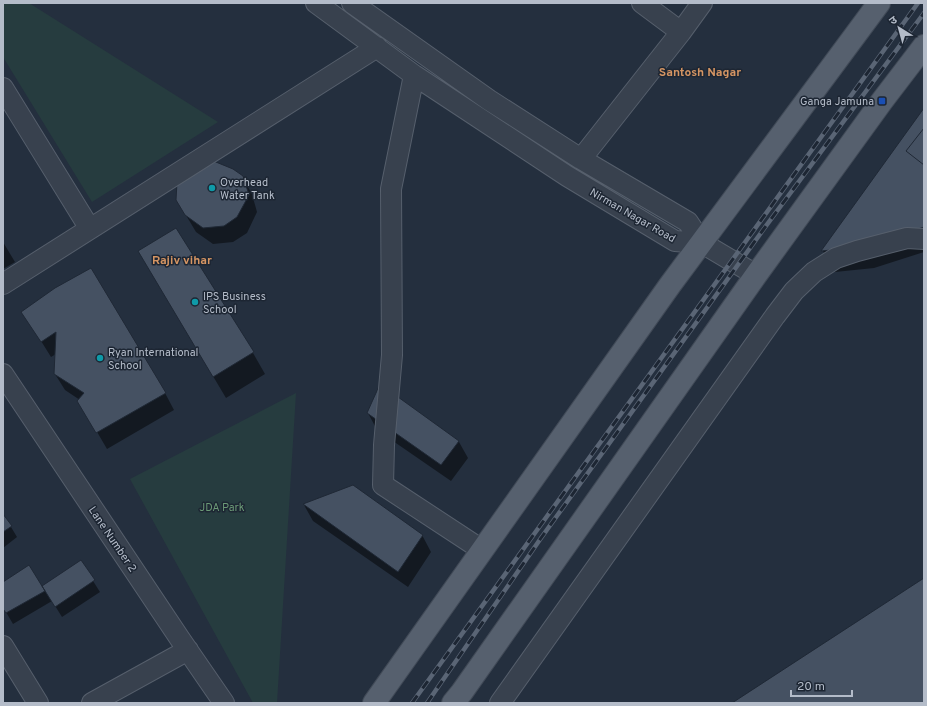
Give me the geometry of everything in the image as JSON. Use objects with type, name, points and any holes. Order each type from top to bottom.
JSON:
[{"type":"main road","points":[[374,703],[670,285],[879,3]]},
{"type":"main road","points":[[452,703],[462,692],[756,275],[924,46]]},
{"type":"street","name":"Nirman Nagar Road","points":[[316,3],[414,75],[567,176],[675,241],[702,242]]},
{"type":"street","name":"Nirman Nagar Road","points":[[352,3],[488,100],[581,159],[688,222],[702,242]]},
{"type":"street","points":[[642,3],[681,32]]},
{"type":"street","points":[[581,159],[702,3]]},
{"type":"street","points":[[3,284],[377,47]]},
{"type":"street","points":[[414,75],[391,189],[392,354],[384,445],[383,485],[482,550]]},
{"type":"street","points":[[3,88],[90,229]]},
{"type":"street","points":[[500,703],[770,322],[794,291],[814,272],[836,258],[857,250],[907,238],[924,239]]},
{"type":"street","points":[[702,242],[756,275]]},
{"type":"street","name":"Lane Number 2","points":[[3,374],[224,703]]},
{"type":"street","points":[[3,646],[38,703]]},
{"type":"street","points":[[92,703],[188,650]]},
{"type":"green space","points":[[3,3],[29,3],[218,122],[92,202],[3,57]]},
{"type":"green space","name":"JDA Park","points":[[296,393],[277,703],[253,703],[130,479]]},
{"type":"building","points":[[924,108],[924,227],[861,247],[821,251]]},
{"type":"building","points":[[924,128],[924,165],[906,151]]},
{"type":"building","name":"Overhead Water Tank","points":[[211,160],[233,169],[243,176],[249,195],[237,217],[224,226],[203,228],[185,215],[176,200],[177,182]]},
{"type":"building","name":"IPS Business School","points":[[176,228],[254,352],[213,377],[138,251]]},
{"type":"building","name":"Ryan International School","points":[[91,268],[166,393],[96,433],[77,401],[84,393],[54,374],[56,332],[41,342],[21,312],[55,288]]},
{"type":"building","points":[[380,384],[459,441],[441,465],[367,413]]},
{"type":"building","points":[[353,485],[423,535],[398,572],[303,504]]},
{"type":"building","points":[[3,514],[12,526],[3,532]]},
{"type":"building","points":[[81,560],[95,580],[55,607],[42,586]]},
{"type":"building","points":[[29,565],[45,591],[6,613],[3,609],[3,582]]},
{"type":"building","points":[[924,578],[924,703],[732,703]]},
{"type":"railway","points":[[412,703],[918,3]]},
{"type":"railway","points":[[427,703],[541,538],[763,230],[924,13]]},
{"type":"place","name":"Ganga Jamuna","points":[[882,101]]},
{"type":"place","name":"Overhead Water Tank","points":[[212,188]]},
{"type":"place","name":"IPS Business School","points":[[195,302]]},
{"type":"place","name":"Ryan International School","points":[[100,358]]},
{"type":"district","name":"Santosh Nagar","points":[[700,72]]},
{"type":"district","name":"Rajiv vihar","points":[[182,260]]}]
